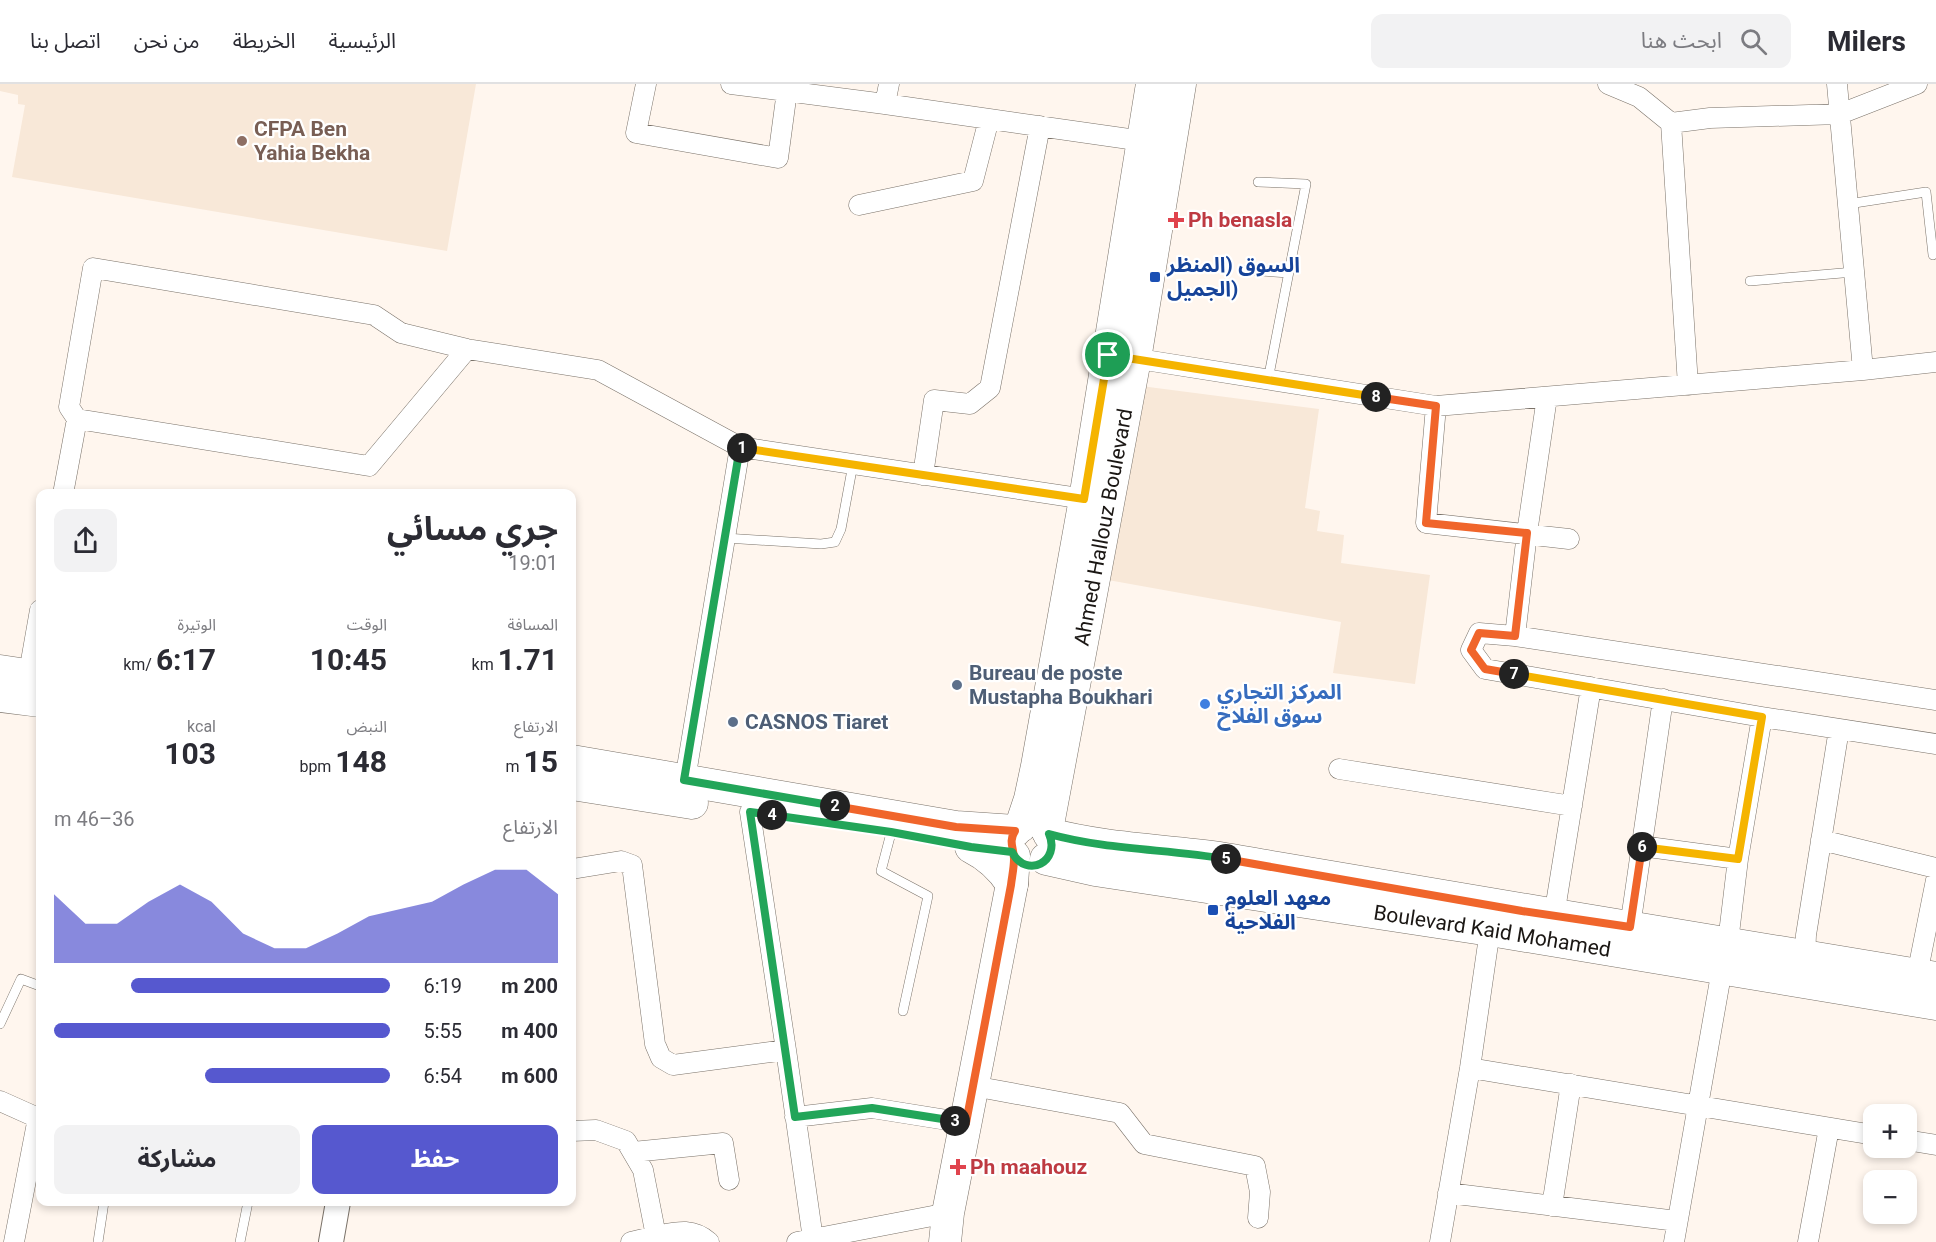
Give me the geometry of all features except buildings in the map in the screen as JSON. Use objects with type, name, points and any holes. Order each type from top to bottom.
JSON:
[{"type":"main road","points":[[1122,357],[1143,141],[1152,84]]},
{"type":"main road","name":"Ahmed Hallouz Boulevard","points":[[1028,849],[1122,357],[1179,84]]},
{"type":"main road","name":"Ahmed Hallouz Boulevard","points":[[1028,849],[1030,799],[1084,499],[1122,357]]},
{"type":"main road","points":[[576,762],[956,827],[1028,849]]},
{"type":"main road","points":[[576,785],[891,832],[971,847],[1028,849]]},
{"type":"main road","name":"Boulevard Kaid Mohamed","points":[[1028,849],[1073,840],[1220,858],[1630,927],[1725,956],[1936,1004]]},
{"type":"main road","points":[[947,1227],[987,1020],[1028,849]]},
{"type":"main road","name":"Boulevard Kaid Mohamed","points":[[1028,849],[1095,870],[1491,930],[1725,956],[1805,957],[1926,976]]},
{"type":"street","points":[[646,84],[636,134],[778,158],[787,91]]},
{"type":"street","points":[[731,84],[1143,141]]},
{"type":"street","points":[[885,104],[889,84]]},
{"type":"street","points":[[1608,84],[1639,97],[1671,123],[1710,118],[1840,114],[1917,84]]},
{"type":"street","points":[[1838,84],[1863,370]]},
{"type":"street","points":[[859,205],[973,181],[989,119]]},
{"type":"street","points":[[1671,123],[1688,385]]},
{"type":"street","points":[[923,475],[934,400],[970,404],[990,388],[1040,126]]},
{"type":"street","points":[[64,489],[77,419],[69,407],[93,268],[374,315],[401,333],[467,349],[598,370],[740,447],[1084,499]]},
{"type":"street","points":[[77,419],[369,466],[467,349]]},
{"type":"street","points":[[1122,357],[1436,406],[1936,362]]},
{"type":"street","points":[[1515,636],[1547,397]]},
{"type":"street","points":[[1436,406],[1426,523],[1569,539]]},
{"type":"street","points":[[684,780],[740,447]]},
{"type":"street","points":[[22,687],[36,627]]},
{"type":"street","points":[[1936,700],[1515,636],[1479,633],[1471,650],[1485,669],[1762,717],[1936,744]]},
{"type":"street","points":[[1554,916],[1592,687]]},
{"type":"street","points":[[1630,927],[1663,699]]},
{"type":"street","points":[[1674,1242],[1725,956],[1738,859],[1762,717]]},
{"type":"street","points":[[1805,957],[1806,935],[1839,729]]},
{"type":"street","points":[[1339,769],[1572,806]]},
{"type":"street","points":[[750,812],[795,1117],[805,1240],[947,1227]]},
{"type":"street","points":[[1821,840],[1936,868]]},
{"type":"street","points":[[1641,846],[1738,859]]},
{"type":"street","points":[[576,868],[621,861],[632,865],[655,1044],[661,1058],[673,1065],[786,1050]]},
{"type":"street","points":[[1926,976],[1936,880]]},
{"type":"street","points":[[1440,1242],[1491,930]]},
{"type":"street","points":[[1470,1068],[1863,1133]]},
{"type":"street","points":[[1551,1206],[1571,1084]]},
{"type":"street","points":[[973,1086],[1120,1113],[1144,1144],[1255,1166],[1260,1192],[1257,1218]]},
{"type":"street","points":[[0,1101],[36,1116]]},
{"type":"street","points":[[795,1117],[872,1108],[966,1123]]},
{"type":"street","points":[[1808,1242],[1829,1128]]},
{"type":"street","points":[[576,1131],[596,1131],[626,1141],[643,1170],[656,1236]]},
{"type":"street","points":[[14,1242],[36,1132]]},
{"type":"street","points":[[1917,1142],[1936,1145]]},
{"type":"street","points":[[633,1152],[723,1143],[729,1180]]},
{"type":"street","points":[[1448,1193],[1677,1221]]},
{"type":"street","points":[[331,1242],[337,1206]]},
{"type":"street","points":[[631,1242],[682,1230],[704,1237],[710,1242]]},
{"type":"lane","points":[[1258,182],[1306,184],[1268,380]]},
{"type":"lane","points":[[1848,204],[1926,192],[1933,255]]},
{"type":"lane","points":[[1245,270],[1289,273]]},
{"type":"lane","points":[[1750,281],[1854,272]]},
{"type":"lane","points":[[725,538],[821,544],[835,542],[841,529],[853,464]]},
{"type":"lane","points":[[891,832],[881,871],[928,896],[903,1011]]},
{"type":"lane","points":[[0,1024],[21,979],[36,985]]},
{"type":"lane","points":[[98,1242],[103,1206]]},
{"type":"lane","points":[[240,1242],[247,1206]]},
{"type":"shaded area","name":"CFPA Ben Yahia Bekha","points":[[0,84],[476,84],[447,251],[12,177],[25,105],[18,104],[18,95],[0,91]]},
{"type":"shaded area","points":[[1141,386],[1319,409],[1305,508],[1320,511],[1317,531],[1344,535],[1341,563],[1430,575],[1415,684],[1333,673],[1341,622],[1108,580]]},
{"type":"place","name":"CFPA Ben Yahia Bekha","points":[[242,141]]},
{"type":"place","name":"Ph benasla","points":[[1176,220]]},
{"type":"place","name":"السوق (المنظر الجميل)","points":[[1155,277]]},
{"type":"place","name":"Bureau de poste Mustapha Boukhari","points":[[957,685]]},
{"type":"place","name":"المركز التجاري سوق الفلاح","points":[[1205,704]]},
{"type":"place","name":"CASNOS Tiaret","points":[[733,722]]},
{"type":"place","name":"معهد العلوم الفلاحية","points":[[1213,910]]},
{"type":"place","name":"Ph maahouz","points":[[958,1167]]},
{"type":"route","points":[[1108,355],[1084,499],[740,447],[684,780],[956,827],[1015,831],[1010,847],[1014,856],[1011,885],[966,1123],[872,1108],[795,1117],[750,812],[1012,852],[1014,856],[1017,861],[1028,866],[1039,865],[1050,855],[1052,839],[1049,834],[1101,845],[1220,858],[1522,911],[1630,927],[1641,846],[1738,859],[1762,717],[1485,669],[1471,650],[1479,633],[1515,636],[1527,533],[1426,523],[1436,406],[1108,355]]}]
